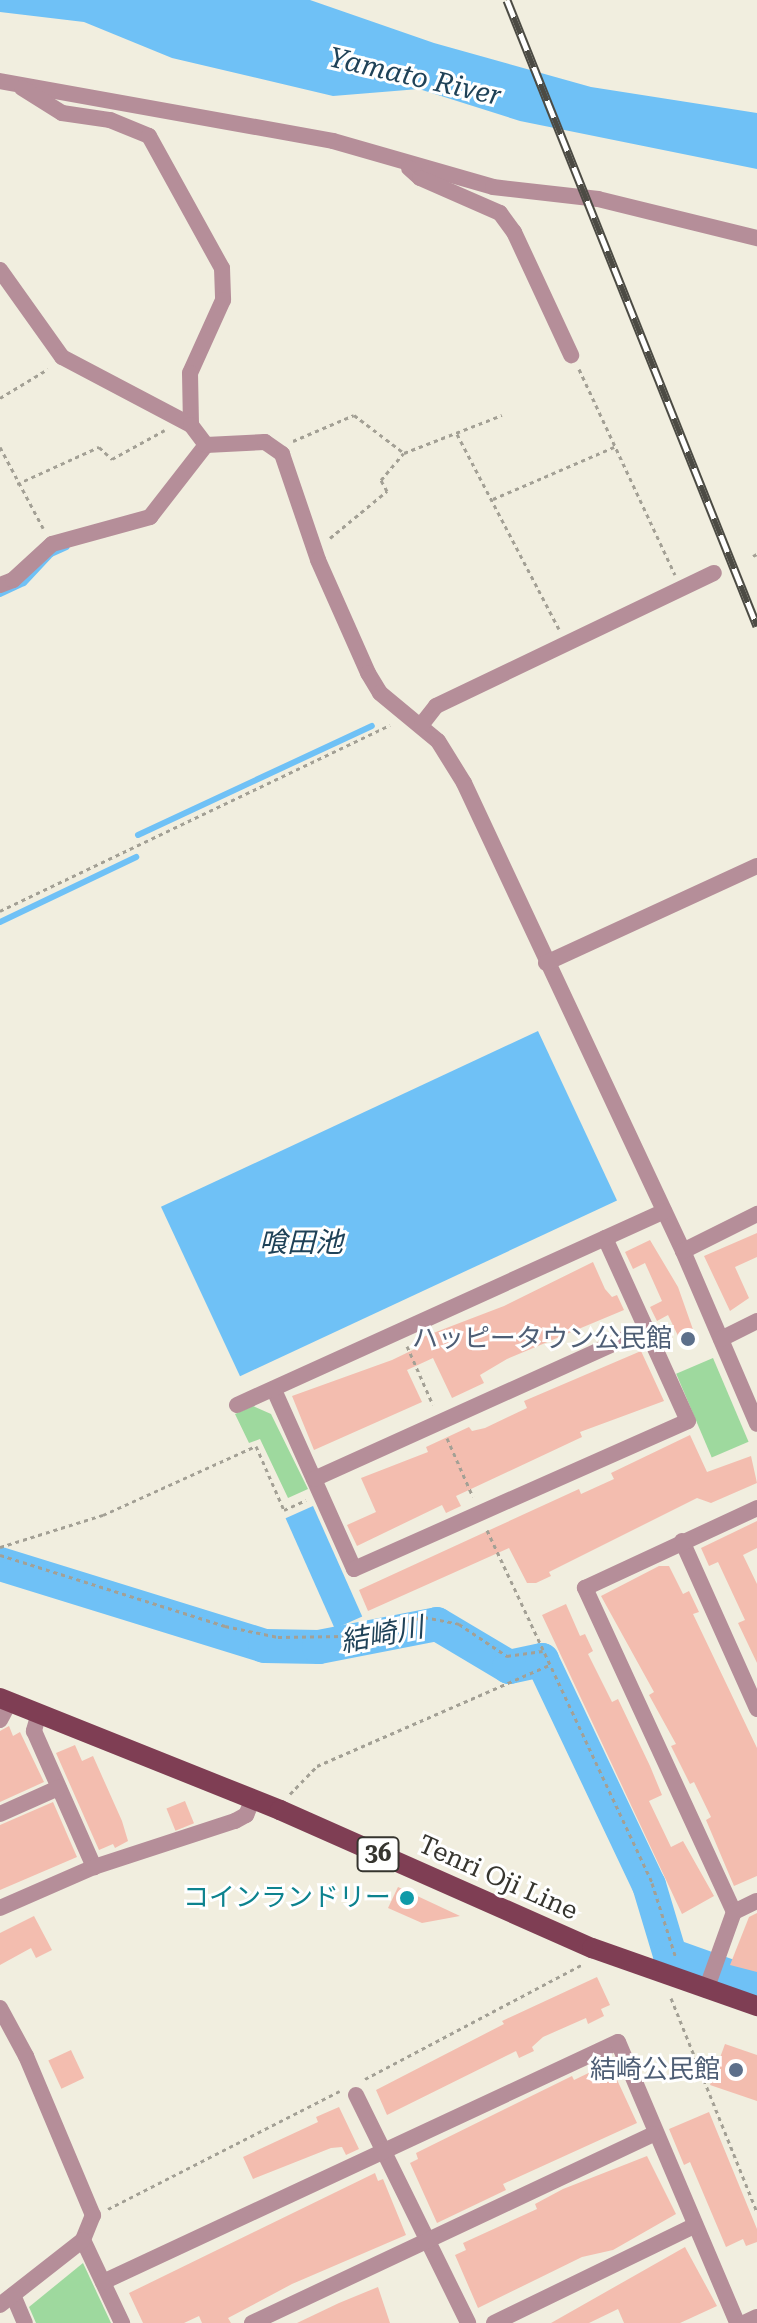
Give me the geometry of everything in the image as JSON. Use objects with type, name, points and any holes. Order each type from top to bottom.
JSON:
[{"type":"main road","name":"Tenri Oji Line","points":[[5,1699],[280,1810],[592,1948],[757,2006]]},
{"type":"street","points":[[7,82],[333,141],[493,187],[598,199],[757,238]]},
{"type":"street","points":[[7,82],[62,113],[110,120],[149,136],[222,268],[223,300],[190,373],[183,423]]},
{"type":"street","points":[[402,162],[420,178],[500,213],[514,232],[571,355]]},
{"type":"street","points":[[0,270],[62,357],[183,423],[206,445],[265,442],[282,454],[314,550],[368,673],[380,693],[422,724],[464,783],[683,1251],[757,1424]]},
{"type":"street","points":[[0,585],[13,580],[52,544],[150,517],[206,445]]},
{"type":"street","points":[[422,724],[436,706],[714,573]]},
{"type":"street","points":[[546,963],[757,866]]},
{"type":"street","points":[[237,1405],[664,1211]]},
{"type":"street","points":[[683,1251],[757,1214]]},
{"type":"street","points":[[274,1390],[354,1569],[688,1421],[605,1238]]},
{"type":"street","points":[[721,1339],[757,1321]]},
{"type":"street","points":[[317,1487],[440,1422],[646,1329]]},
{"type":"street","points":[[706,1990],[734,1912],[585,1588],[757,1508]]},
{"type":"street","points":[[682,1541],[757,1709]]},
{"type":"street","points":[[0,1720],[5,1699]]},
{"type":"street","points":[[39,1713],[34,1731],[94,1867]]},
{"type":"street","points":[[0,1814],[58,1788]]},
{"type":"street","points":[[0,1908],[94,1867],[235,1821],[246,1815],[253,1799]]},
{"type":"street","points":[[734,1912],[757,1901]]},
{"type":"street","points":[[0,2008],[26,2056],[93,2215],[83,2240],[6,2300],[25,2323]]},
{"type":"street","points":[[103,2282],[618,2042],[653,2134],[737,2323]]},
{"type":"street","points":[[356,2095],[468,2323]]},
{"type":"street","points":[[252,2323],[653,2134]]},
{"type":"street","points":[[494,2323],[694,2226]]},
{"type":"street","points":[[83,2240],[122,2323]]},
{"type":"street","points":[[744,2323],[757,2317]]},
{"type":"path","points":[[571,355],[680,588]]},
{"type":"path","points":[[0,398],[33,381],[62,357]]},
{"type":"path","points":[[274,448],[354,415],[404,453]]},
{"type":"path","points":[[314,550],[387,491],[381,480],[404,453],[502,415]]},
{"type":"path","points":[[17,484],[99,447],[112,459],[183,423]]},
{"type":"path","points":[[457,434],[567,645]]},
{"type":"path","points":[[0,447],[17,484],[52,544]]},
{"type":"path","points":[[493,499],[614,447]]},
{"type":"path","points":[[0,911],[381,731],[402,711]]},
{"type":"path","points":[[401,1332],[480,1514],[652,1883],[683,1981]]},
{"type":"path","points":[[0,1547],[103,1515],[256,1446],[284,1510],[317,1487]]},
{"type":"path","points":[[0,1555],[225,1626],[278,1637],[345,1636],[424,1617],[459,1624],[507,1656],[543,1651]]},
{"type":"path","points":[[280,1810],[317,1766],[549,1665]]},
{"type":"path","points":[[661,1972],[757,2212]]},
{"type":"green space","points":[[713,1358],[749,1442],[712,1457],[676,1374]]},
{"type":"green space","points":[[253,1406],[271,1414],[308,1489],[288,1498],[260,1439],[249,1443],[235,1414]]},
{"type":"green space","points":[[83,2263],[111,2323],[36,2323],[29,2307]]},
{"type":"water","name":"Yamato River","points":[[0,0],[310,0],[434,43],[591,87],[757,113],[757,169],[520,121],[419,89],[333,96],[172,58],[84,22],[0,12]]},
{"type":"water","name":"喰田池","points":[[538,1031],[617,1200],[240,1376],[161,1207]]},
{"type":"water","points":[[313,1506],[362,1617],[335,1629],[286,1518]]},
{"type":"building","points":[[757,1233],[757,1257],[735,1267],[749,1298],[730,1311],[704,1256]]},
{"type":"building","points":[[650,1240],[678,1287],[696,1338],[682,1344],[668,1315],[657,1321],[650,1307],[662,1301],[645,1263],[633,1269],[625,1252]]},
{"type":"building","points":[[593,1262],[605,1289],[612,1297],[617,1295],[624,1310],[507,1359],[480,1375],[484,1383],[452,1398],[433,1358],[407,1370],[422,1402],[314,1450],[292,1396],[392,1360],[419,1347],[415,1340],[504,1306]]},
{"type":"building","points":[[641,1351],[664,1401],[580,1432],[582,1437],[456,1496],[461,1506],[446,1513],[442,1505],[357,1546],[347,1525],[376,1512],[361,1478],[428,1452],[426,1447],[469,1427],[472,1431],[485,1428],[527,1408],[524,1401]]},
{"type":"building","points":[[690,1435],[707,1472],[751,1456],[757,1483],[711,1503],[697,1498],[549,1572],[551,1576],[536,1583],[527,1583],[509,1548],[368,1611],[359,1590],[579,1489],[581,1494],[614,1479],[611,1473]]},
{"type":"building","points":[[757,1521],[757,1548],[743,1555],[757,1584],[757,1663],[738,1623],[745,1620],[718,1562],[709,1566],[701,1548]]},
{"type":"building","points":[[659,1566],[669,1566],[683,1594],[689,1591],[699,1612],[693,1614],[757,1748],[757,1876],[734,1886],[706,1820],[711,1817],[694,1782],[690,1784],[671,1746],[676,1744],[649,1695],[654,1692],[601,1596]]},
{"type":"building","points":[[566,1604],[580,1636],[585,1634],[593,1651],[588,1654],[612,1702],[618,1699],[650,1766],[662,1795],[649,1801],[671,1847],[683,1841],[714,1896],[682,1914],[542,1615]]},
{"type":"building","points":[[9,1726],[13,1736],[20,1732],[44,1782],[0,1802],[0,1731]]},
{"type":"building","points":[[75,1745],[82,1761],[93,1756],[122,1821],[128,1841],[115,1848],[113,1844],[99,1850],[56,1753]]},
{"type":"building","points":[[185,1801],[194,1823],[175,1831],[166,1808]]},
{"type":"building","points":[[53,1802],[77,1857],[0,1890],[0,1825]]},
{"type":"building","name":"コインランドリー","points":[[398,1887],[460,1916],[422,1923],[388,1908]]},
{"type":"building","points":[[757,1913],[757,1972],[730,1965],[749,1917]]},
{"type":"building","points":[[34,1916],[52,1950],[36,1958],[31,1948],[0,1965],[0,1933]]},
{"type":"building","points":[[597,1977],[610,2005],[601,2009],[604,2016],[588,2024],[586,2018],[543,2037],[532,2047],[534,2051],[519,2058],[516,2051],[387,2115],[376,2090],[504,2024],[502,2021]]},
{"type":"building","name":"結崎公民館","points":[[725,2044],[757,2055],[757,2101],[710,2085]]},
{"type":"building","points":[[71,2050],[84,2078],[61,2089],[48,2061]]},
{"type":"building","points":[[599,2068],[603,2076],[613,2071],[637,2123],[503,2184],[506,2190],[437,2223],[410,2163],[418,2159],[416,2153],[572,2076],[574,2080]]},
{"type":"building","points":[[339,2107],[359,2149],[346,2155],[342,2147],[331,2148],[253,2179],[243,2157],[318,2122],[316,2117]]},
{"type":"building","points":[[709,2112],[757,2229],[757,2242],[746,2246],[743,2239],[726,2247],[690,2162],[684,2165],[669,2129]]},
{"type":"building","points":[[647,2156],[676,2214],[613,2250],[582,2257],[478,2308],[455,2255],[466,2250],[463,2243],[537,2209],[535,2204],[563,2189]]},
{"type":"building","points":[[375,2173],[378,2181],[383,2179],[406,2235],[292,2284],[228,2318],[231,2323],[202,2323],[199,2316],[184,2323],[143,2323],[129,2293]]},
{"type":"building","points":[[685,2247],[717,2306],[680,2323],[624,2323],[618,2309],[589,2323],[551,2323]]},
{"type":"building","points":[[378,2287],[390,2323],[297,2323],[339,2303]]},
{"type":"waterway","points":[[0,594],[24,583],[51,554],[67,547]]},
{"type":"waterway","points":[[138,835],[372,726]]},
{"type":"waterway","points":[[0,922],[136,857]]},
{"type":"waterway","name":"結崎川","points":[[0,1564],[265,1646],[319,1647],[437,1624],[509,1667],[542,1660],[649,1885],[670,1955],[757,1986]]},
{"type":"railway","points":[[507,0],[757,626]]},
{"type":"place","name":"ハッピータウン公民館","points":[[688,1339]]},
{"type":"place","name":"コインランドリー","points":[[407,1898]]},
{"type":"place","name":"結崎公民館","points":[[736,2070]]}]
